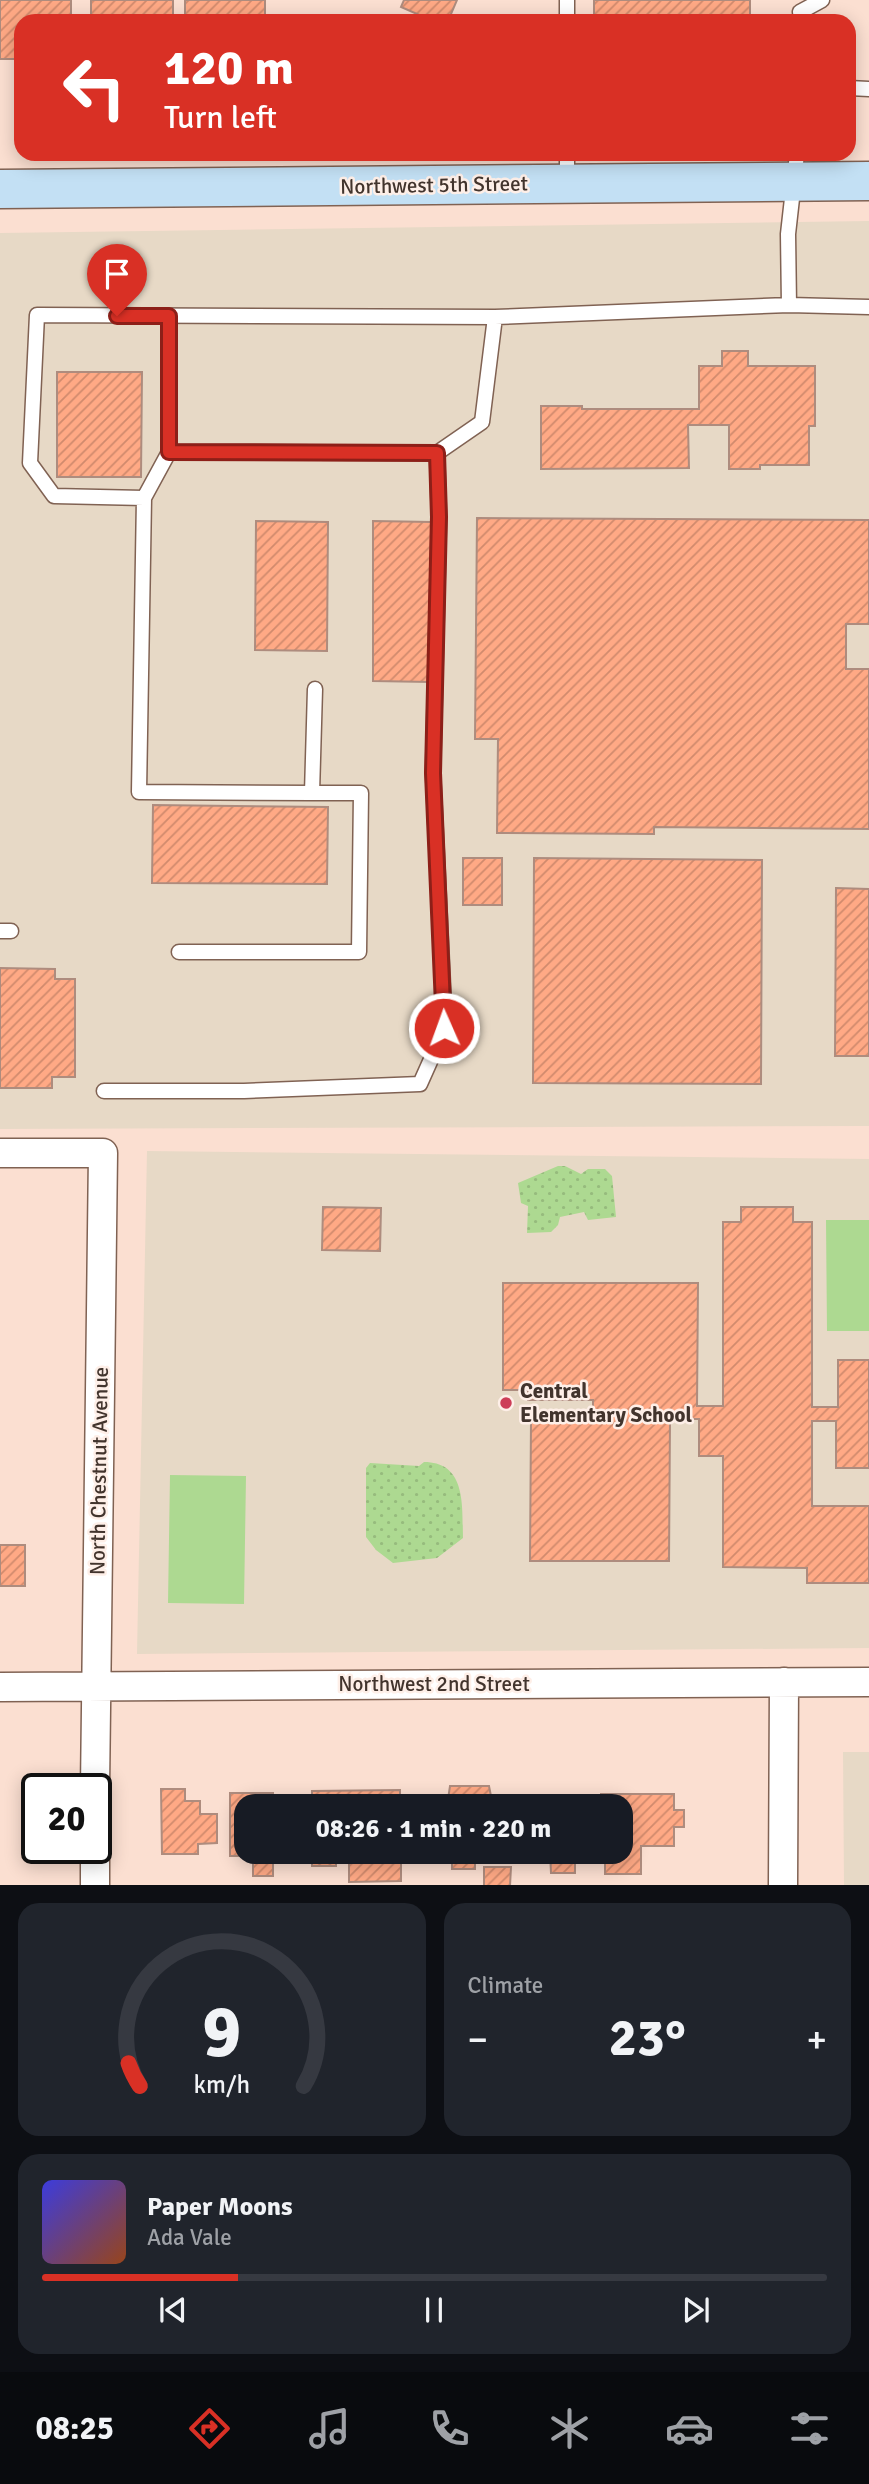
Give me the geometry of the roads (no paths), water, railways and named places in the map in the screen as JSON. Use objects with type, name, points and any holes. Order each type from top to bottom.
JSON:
[{"type":"street","name":"Northwest 5th Street","points":[[0,189],[567,169],[796,168],[869,181]]},
{"type":"street","name":"North Chestnut Avenue","points":[[0,1153],[103,1153],[95,1773]]},
{"type":"street","points":[[783,1885],[784,1682]]},
{"type":"street","name":"Northwest 2nd Street","points":[[0,1687],[869,1682]]},
{"type":"street","points":[[94,1885],[95,1864]]},
{"type":"lane","points":[[800,11],[822,0]]},
{"type":"lane","points":[[789,305],[788,234],[796,168]]},
{"type":"lane","points":[[144,498],[54,496],[30,463],[37,315],[495,317],[789,305],[869,307]]},
{"type":"lane","points":[[169,316],[169,452],[144,498],[139,792],[361,793],[359,952],[179,952]]},
{"type":"lane","points":[[169,452],[437,453],[482,422],[495,317]]},
{"type":"lane","points":[[104,1091],[244,1091],[420,1084],[444,1028],[433,773],[439,517],[437,453]]},
{"type":"lane","points":[[312,793],[315,689]]},
{"type":"place","name":"Central Elementary School","points":[[506,1403]]}]
